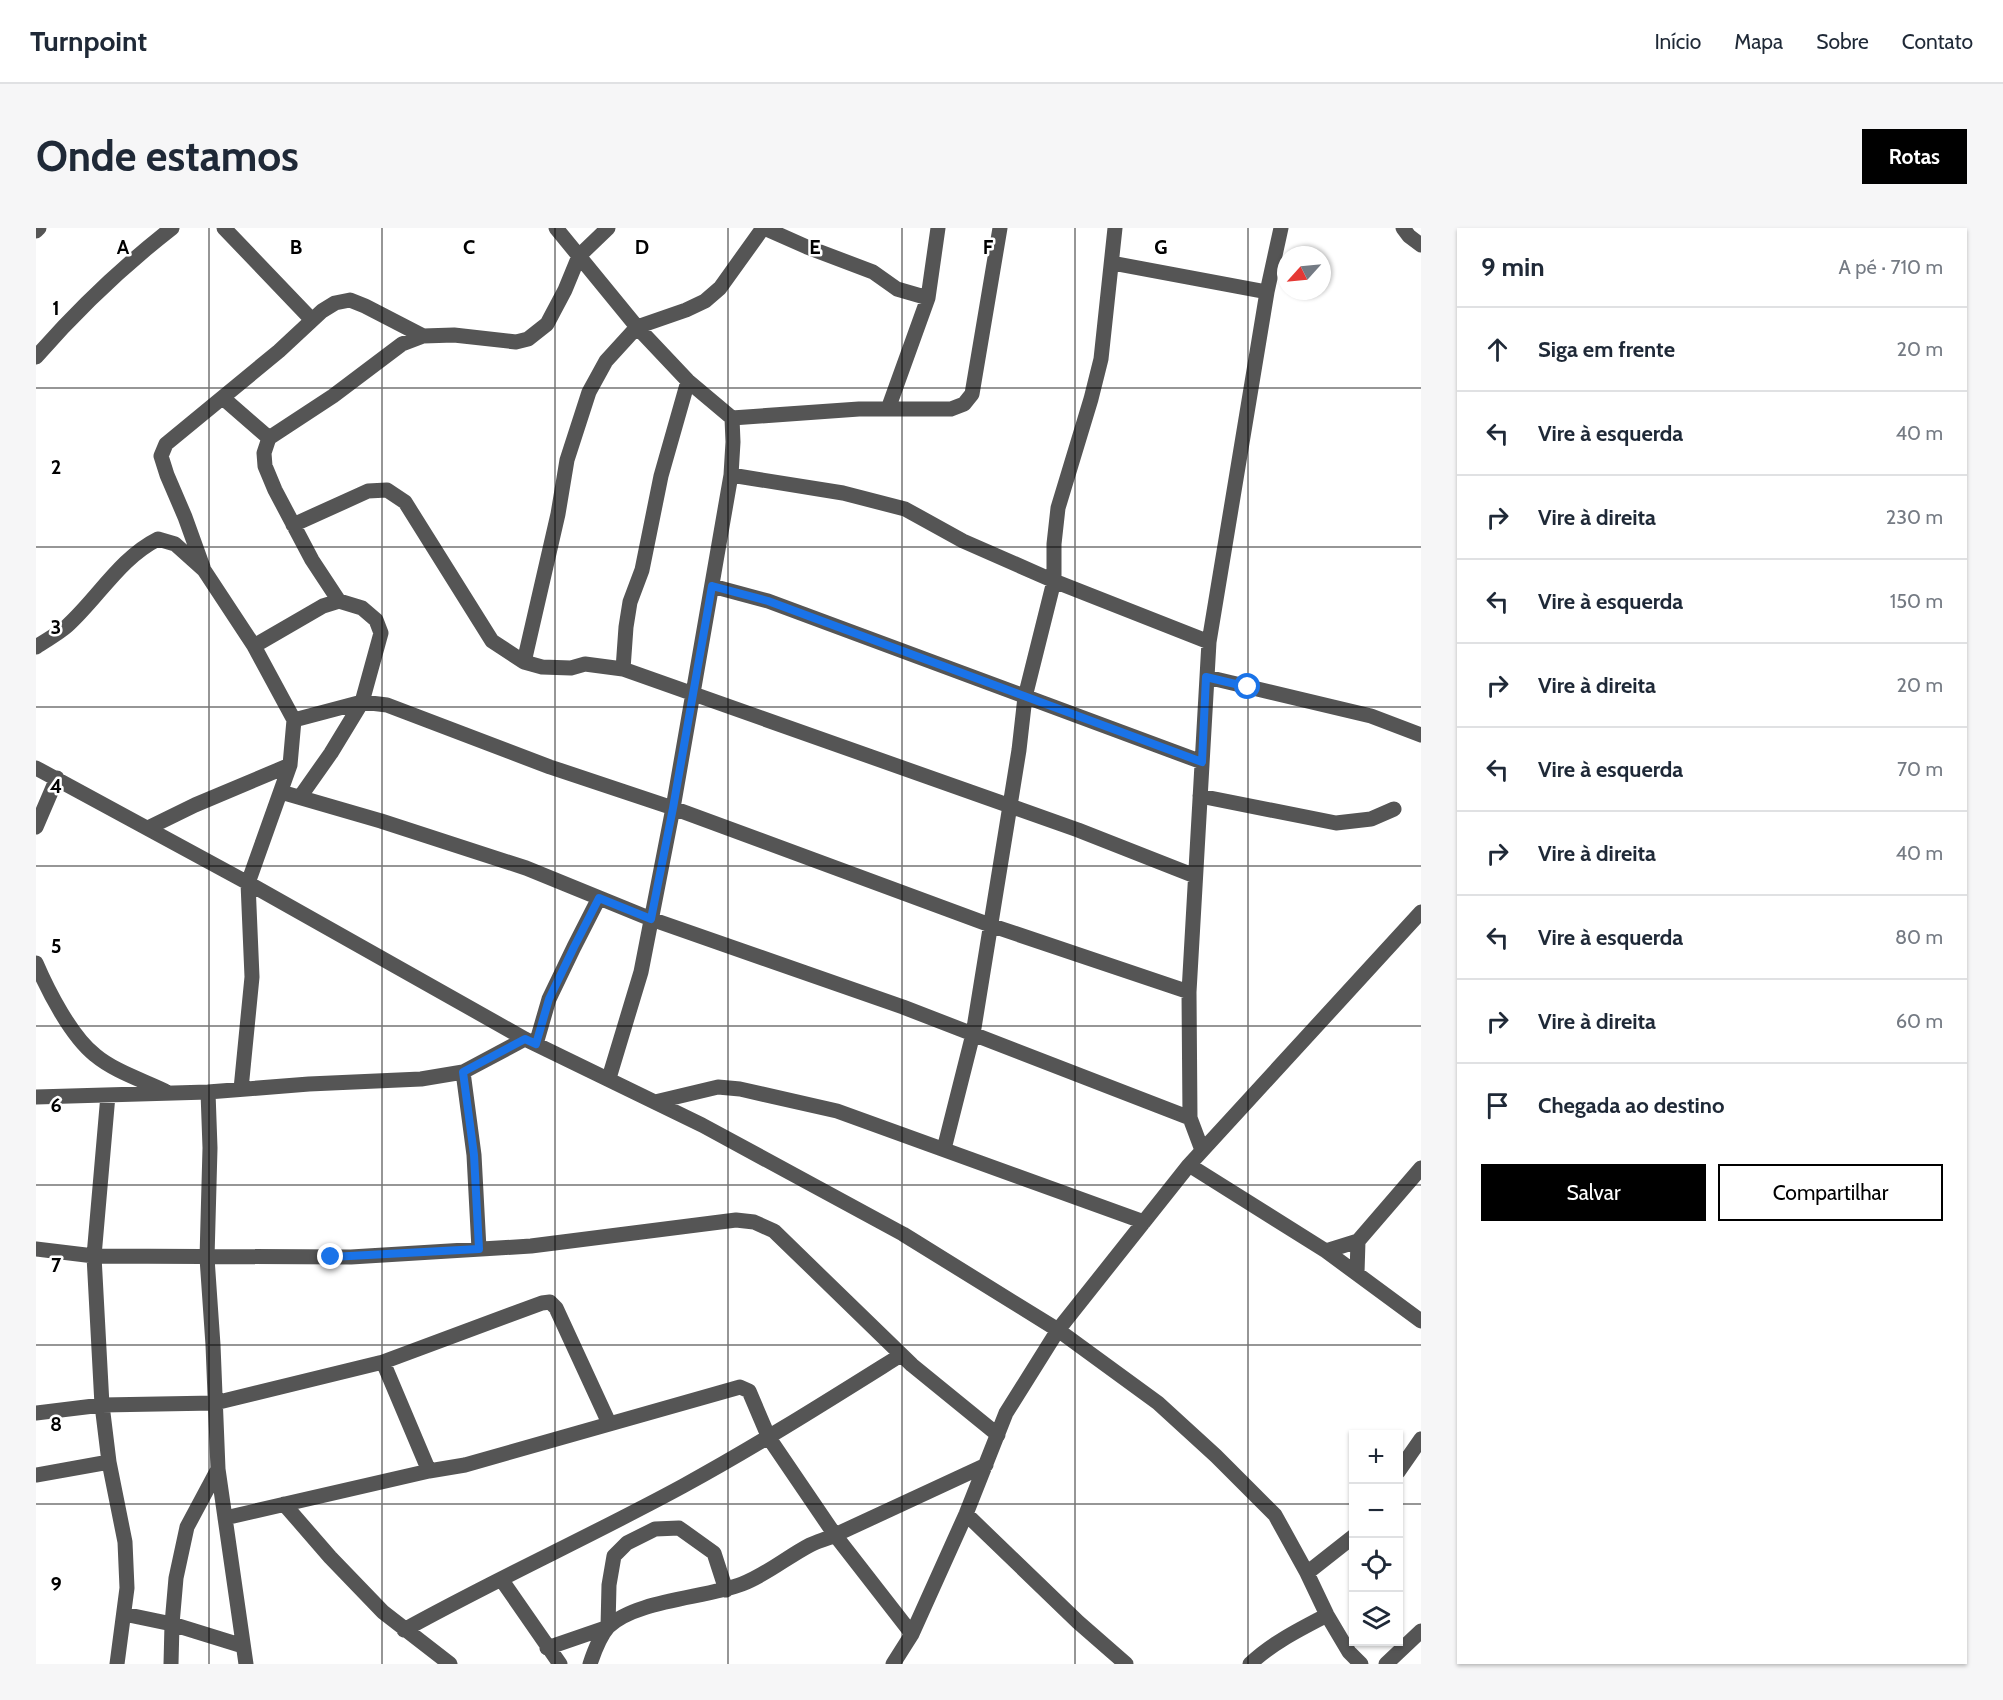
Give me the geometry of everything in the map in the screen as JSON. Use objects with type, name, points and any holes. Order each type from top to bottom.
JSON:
[{"type":"street","points":[[36,231],[39,228]]},
{"type":"street","points":[[36,357],[87,302],[135,257],[172,228]]},
{"type":"street","points":[[224,228],[312,320]]},
{"type":"street","points":[[556,228],[638,327],[688,381],[732,418],[888,409],[951,409],[964,404],[972,394],[1000,228]]},
{"type":"street","points":[[339,601],[312,560],[274,490],[265,466],[264,453],[269,438],[333,396],[402,344],[423,336],[454,334],[516,342],[528,339],[547,324],[565,290],[579,256],[608,228]]},
{"type":"street","points":[[524,662],[558,514],[567,460],[589,392],[606,361],[638,327],[705,301],[730,276],[764,228],[873,272],[897,289],[928,298]]},
{"type":"street","points":[[888,409],[928,298],[938,228]]},
{"type":"street","points":[[944,1149],[974,1034],[1025,697],[1054,580],[1054,544],[1058,508],[1101,359],[1115,228]]},
{"type":"street","points":[[1202,1150],[1191,1118],[1189,992],[1206,677],[1209,642],[1267,292],[1281,228]]},
{"type":"street","points":[[1403,228],[1421,245]]},
{"type":"street","points":[[1112,263],[1267,292]]},
{"type":"street","points":[[241,1089],[252,977],[248,883],[290,765],[294,720],[254,646],[204,570],[185,517],[166,475],[161,456],[166,444],[335,303],[350,300],[423,336]]},
{"type":"street","points":[[623,669],[630,602],[642,570],[661,476],[688,381]]},
{"type":"street","points":[[223,398],[269,438]]},
{"type":"street","points":[[609,1078],[641,972],[673,808],[731,475],[732,418]]},
{"type":"street","points":[[731,475],[843,494],[905,509],[963,541],[1209,642]]},
{"type":"street","points":[[294,525],[368,491],[387,490],[405,502],[492,641],[524,662],[542,667],[571,668],[585,664],[623,669],[1010,805],[1195,876]]},
{"type":"street","points":[[36,647],[67,626],[103,586],[144,546],[158,539],[175,544],[204,570]]},
{"type":"street","points":[[712,586],[768,601],[1202,762]]},
{"type":"street","points":[[254,646],[323,606],[339,601],[362,608],[376,620],[381,633],[362,702],[331,753],[300,797]]},
{"type":"street","points":[[1206,677],[1371,716],[1421,735]]},
{"type":"street","points":[[294,720],[362,702],[387,705],[550,767],[673,808],[990,925],[1189,992]]},
{"type":"street","points":[[148,828],[195,805],[290,765]]},
{"type":"street","points":[[36,768],[531,1041],[656,1102],[903,1234],[1058,1330],[1158,1404],[1216,1456],[1275,1515],[1327,1615],[1349,1652],[1361,1664]]},
{"type":"street","points":[[36,827],[57,778]]},
{"type":"street","points":[[281,792],[381,821],[525,868],[651,919],[974,1034],[1191,1118]]},
{"type":"street","points":[[1200,796],[1336,823],[1371,819],[1394,809]]},
{"type":"street","points":[[36,1097],[208,1092],[309,1084],[421,1079],[463,1072],[531,1041],[599,898]]},
{"type":"street","points":[[893,1664],[912,1634],[966,1514],[1006,1413],[1058,1330],[1202,1150],[1421,912]]},
{"type":"street","points":[[36,963],[60,1010],[86,1047],[97,1057],[168,1093]]},
{"type":"street","points":[[463,1072],[474,1155],[479,1249]]},
{"type":"street","points":[[656,1102],[718,1087],[740,1089],[837,1111],[1144,1222]]},
{"type":"street","points":[[208,1092],[210,1148],[207,1258],[218,1469],[246,1664]]},
{"type":"street","points":[[108,1095],[94,1256],[102,1405],[109,1462],[125,1542],[127,1588],[117,1664]]},
{"type":"street","points":[[1189,1165],[1326,1251],[1421,1320]]},
{"type":"street","points":[[1326,1251],[1358,1241],[1421,1168]]},
{"type":"street","points":[[36,1249],[94,1256],[351,1257],[531,1246],[736,1220],[754,1222],[774,1231],[901,1355],[998,1435]]},
{"type":"street","points":[[1358,1241],[1358,1274]]},
{"type":"street","points":[[36,1413],[102,1405],[215,1403],[383,1362],[550,1302],[556,1308],[609,1424]]},
{"type":"street","points":[[404,1630],[594,1533],[769,1438],[901,1355]]},
{"type":"street","points":[[383,1362],[429,1471]]},
{"type":"street","points":[[225,1518],[429,1471],[465,1465],[740,1387],[749,1390],[769,1438],[835,1535],[912,1634]]},
{"type":"street","points":[[1403,1465],[1421,1439]]},
{"type":"street","points":[[36,1475],[109,1462]]},
{"type":"street","points":[[547,1648],[608,1627],[629,1614],[658,1604],[726,1590],[745,1583],[812,1544],[986,1465]]},
{"type":"street","points":[[171,1664],[176,1578],[187,1527],[218,1469]]},
{"type":"street","points":[[284,1504],[330,1557],[383,1612],[450,1664]]},
{"type":"street","points":[[966,1514],[1078,1622],[1126,1664]]},
{"type":"street","points":[[590,1664],[608,1627],[609,1585],[614,1556],[627,1543],[654,1529],[679,1528],[714,1552],[726,1590]]},
{"type":"street","points":[[1307,1573],[1351,1538]]},
{"type":"street","points":[[501,1579],[560,1664]]},
{"type":"street","points":[[124,1614],[172,1624],[243,1646]]},
{"type":"street","points":[[1250,1664],[1262,1653],[1294,1632],[1327,1615]]},
{"type":"street","points":[[1386,1664],[1421,1631]]},
{"type":"route","points":[[331,1257],[479,1249],[474,1155],[463,1072],[525,1039],[536,1044],[549,999],[599,898],[651,919],[712,586],[768,601],[1202,762],[1206,677],[1248,687]]}]
